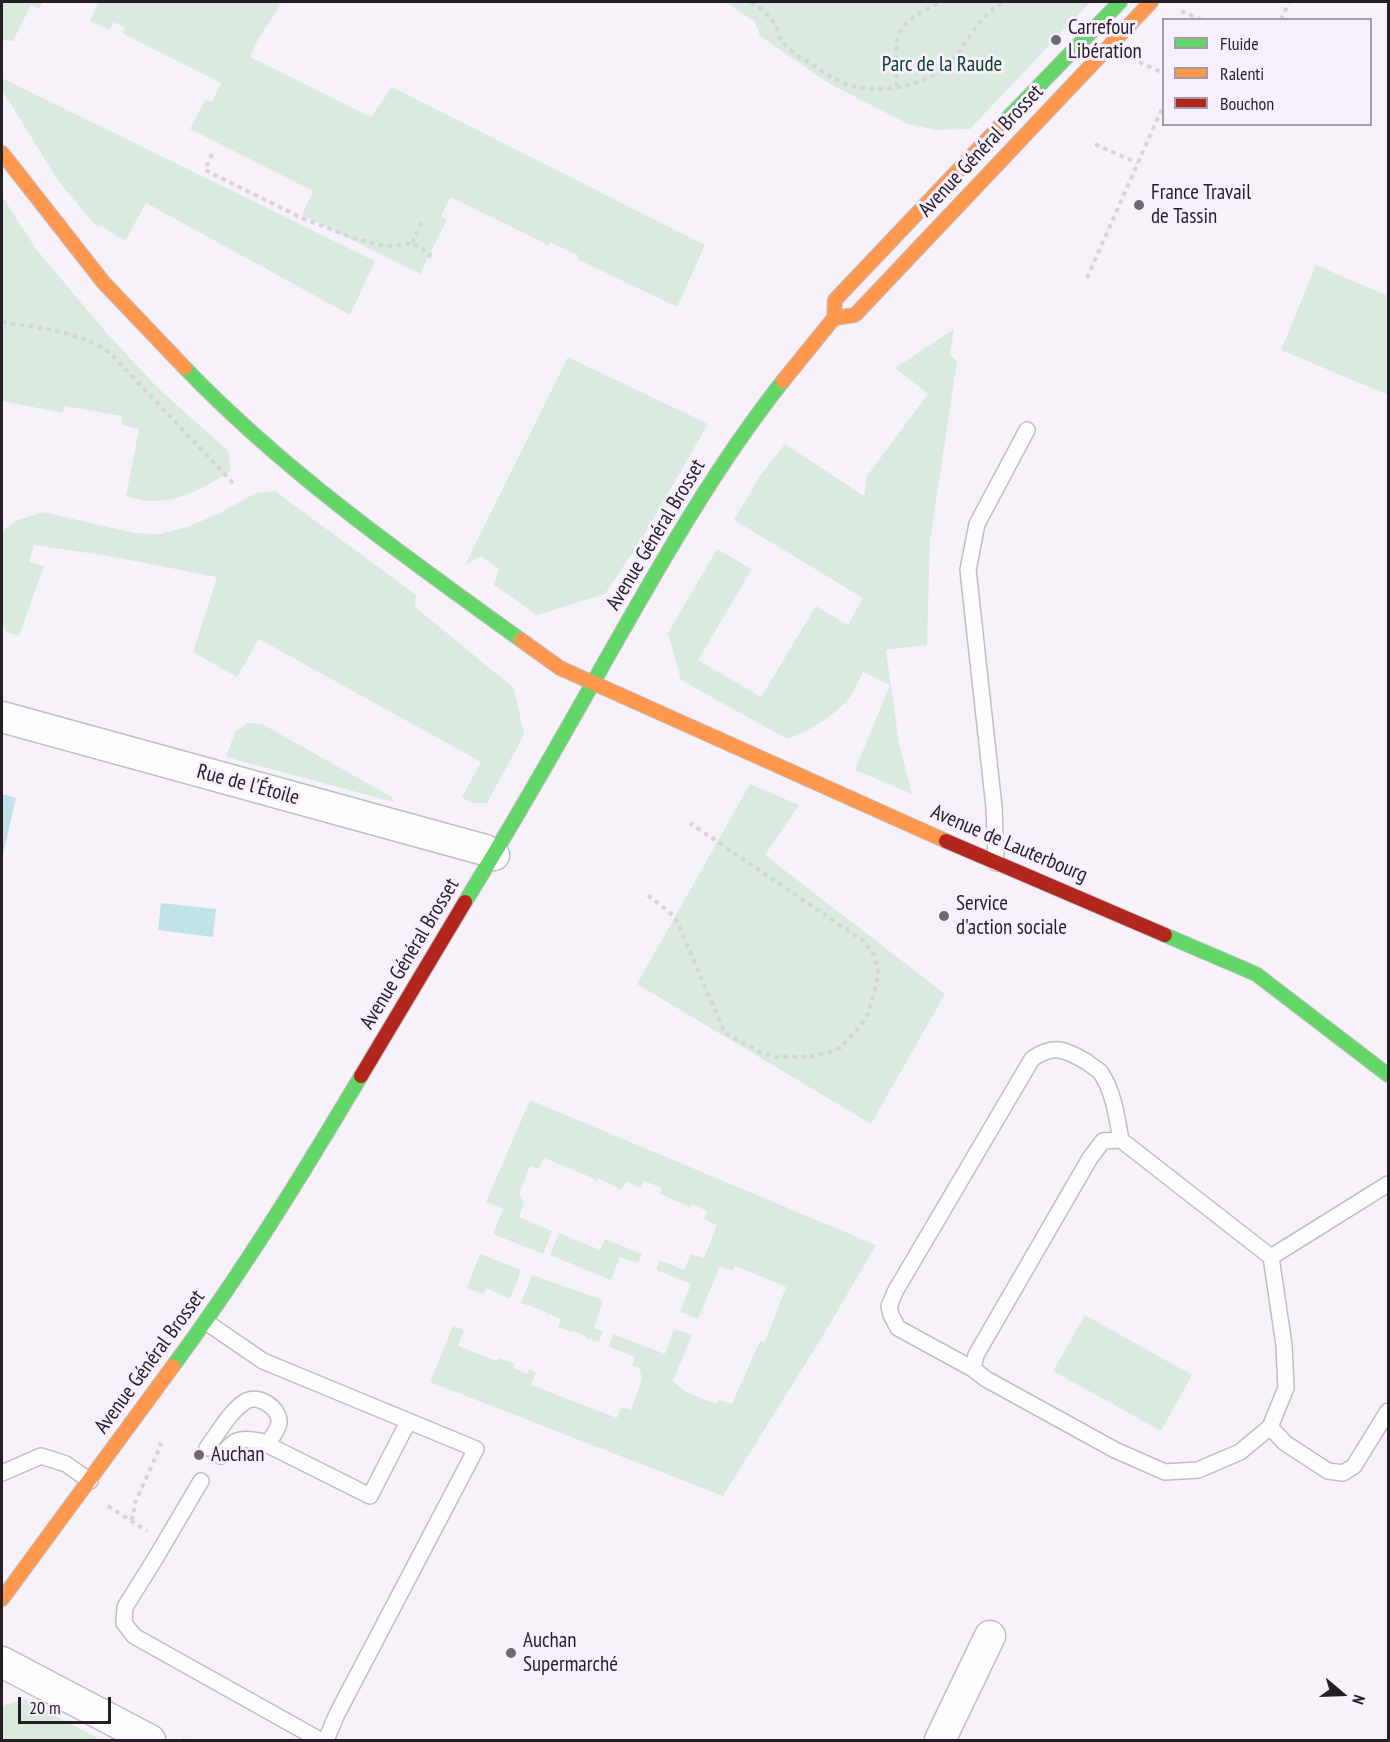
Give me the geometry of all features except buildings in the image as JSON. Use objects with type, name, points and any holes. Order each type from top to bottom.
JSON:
[{"type":"main road","name":"Avenue Général Brosset","points":[[2,1599],[206,1322],[304,1171],[494,855],[666,554],[747,426],[834,318],[835,300],[1120,2]]},
{"type":"main road","name":"Avenue Général Brosset","points":[[834,318],[855,315],[1151,2]]},
{"type":"main road","name":"Avenue de Lauterbourg","points":[[2,153],[104,283],[219,403],[278,455],[439,581],[560,668],[996,863],[1256,974],[1389,1075]]},
{"type":"street","name":"Rue de l'Étoile","points":[[2,717],[485,850],[494,855]]},
{"type":"street","points":[[940,1740],[990,1636]]},
{"type":"street","points":[[2,1662],[150,1740]]},
{"type":"lane","points":[[996,863],[994,807],[968,570],[977,524],[1027,430]]},
{"type":"lane","points":[[973,1369],[976,1355],[1090,1158],[1103,1140],[1121,1140],[1270,1257],[1284,1345],[1286,1388],[1270,1427],[1240,1452],[1198,1470],[1165,1472],[1115,1450],[986,1379],[973,1369],[898,1328],[891,1315],[889,1306],[896,1290],[1032,1059],[1045,1050],[1062,1050],[1100,1071],[1111,1095],[1121,1140]]},
{"type":"lane","points":[[1270,1257],[1389,1184]]},
{"type":"lane","points":[[206,1322],[263,1361],[476,1449],[337,1714],[326,1740]]},
{"type":"lane","points":[[264,1442],[279,1426],[279,1416],[272,1406],[259,1398],[247,1400],[235,1411],[214,1452],[231,1442],[247,1438],[264,1442],[370,1496],[408,1422]]},
{"type":"lane","points":[[1270,1427],[1285,1443],[1328,1471],[1343,1473],[1354,1466],[1389,1411]]},
{"type":"lane","points":[[2,1473],[41,1456],[66,1464],[90,1481]]},
{"type":"lane","points":[[201,1481],[125,1606],[124,1623],[134,1636],[320,1740]]},
{"type":"path","points":[[751,2],[774,23],[781,40],[800,57],[848,85],[872,88],[911,86],[943,69],[972,31],[996,6],[1004,2]]},
{"type":"path","points":[[897,87],[897,42],[901,29],[940,2]]},
{"type":"path","points":[[1282,18],[1289,2]]},
{"type":"path","points":[[1180,10],[1198,18]]},
{"type":"path","points":[[1132,69],[1139,62],[1162,71]]},
{"type":"path","points":[[1087,278],[1162,108]]},
{"type":"path","points":[[1095,144],[1137,163]]},
{"type":"path","points":[[212,154],[205,170],[302,218],[353,238],[380,245],[395,246],[412,243],[430,254],[428,259]]},
{"type":"path","points":[[412,243],[423,220]]},
{"type":"path","points":[[2,322],[60,332],[95,343],[110,353],[235,485]]},
{"type":"path","points":[[648,895],[675,917],[725,1033],[734,1038],[762,1053],[777,1057],[818,1056],[840,1048],[868,1014],[878,970],[874,955],[865,942],[690,823]]},
{"type":"path","points":[[113,1510],[130,1520],[135,1513],[133,1507],[161,1445],[156,1441]]},
{"type":"green space","points":[[2,2],[43,2],[39,9],[31,5],[13,41],[4,40],[2,35]]},
{"type":"green space","points":[[94,2],[282,2],[256,43],[250,57],[371,117],[392,87],[705,245],[677,307],[577,259],[579,256],[550,242],[548,245],[450,197],[441,216],[447,219],[420,274],[302,215],[313,191],[190,129],[205,100],[212,102],[221,83],[122,33],[125,28],[114,22],[109,30],[90,21],[98,4]]},
{"type":"green space","name":"Parc de la Raude","points":[[725,2],[1090,2],[970,129],[935,130],[908,124],[830,84],[760,36],[755,22]]},
{"type":"green space","points":[[2,78],[375,261],[350,315],[146,203],[125,241],[101,226],[97,227],[59,182],[2,90]]},
{"type":"green space","points":[[2,196],[36,249],[104,330],[157,387],[228,451],[231,471],[181,497],[155,501],[126,496],[139,429],[122,425],[122,416],[64,406],[63,413],[2,401]]},
{"type":"green space","points":[[1316,265],[1388,296],[1388,395],[1281,350]]},
{"type":"green space","points":[[954,329],[950,354],[957,361],[930,541],[927,645],[886,650],[899,743],[912,794],[855,770],[890,685],[863,672],[852,694],[841,707],[819,723],[787,739],[681,680],[668,633],[717,549],[752,569],[698,660],[761,697],[816,606],[848,625],[863,598],[734,520],[760,476],[785,444],[864,496],[867,476],[928,394],[895,368]]},
{"type":"green space","points":[[568,357],[708,424],[641,540],[605,594],[537,615],[494,585],[499,569],[481,556],[465,565]]},
{"type":"green space","points":[[275,491],[416,595],[415,607],[514,688],[524,735],[487,803],[473,803],[461,799],[481,762],[259,639],[237,677],[193,652],[217,577],[109,556],[34,545],[29,562],[44,566],[19,636],[5,632],[6,628],[2,627],[2,531],[18,520],[43,512],[134,533],[160,534],[187,527],[218,514],[256,493]]},
{"type":"green space","points":[[247,723],[262,724],[392,797],[394,802],[226,757],[235,732]]},
{"type":"green space","points":[[750,784],[799,805],[765,855],[945,994],[871,1124],[637,984]]},
{"type":"green space","points":[[530,1100],[876,1245],[824,1334],[723,1496],[430,1382],[453,1326],[464,1330],[458,1346],[496,1361],[498,1358],[515,1364],[513,1368],[527,1374],[529,1369],[536,1372],[531,1385],[617,1418],[621,1407],[631,1410],[642,1379],[639,1368],[632,1365],[635,1357],[609,1346],[613,1334],[665,1354],[674,1329],[692,1335],[673,1381],[686,1392],[717,1404],[719,1400],[732,1404],[760,1341],[765,1342],[786,1287],[735,1266],[733,1271],[720,1266],[698,1319],[680,1312],[691,1284],[656,1270],[660,1260],[684,1270],[691,1254],[704,1258],[717,1225],[704,1219],[707,1211],[692,1204],[690,1207],[660,1194],[662,1188],[644,1181],[640,1188],[626,1181],[621,1190],[598,1178],[596,1183],[595,1179],[544,1158],[538,1169],[530,1166],[519,1194],[524,1203],[519,1217],[552,1231],[543,1254],[493,1234],[503,1209],[486,1202]]},
{"type":"green space","points":[[559,1233],[600,1250],[605,1239],[642,1254],[638,1263],[620,1257],[611,1280],[550,1255]]},
{"type":"green space","points":[[480,1254],[521,1270],[510,1299],[486,1288],[483,1294],[467,1288]]},
{"type":"green space","points":[[532,1275],[603,1300],[594,1328],[603,1331],[599,1342],[558,1327],[561,1319],[548,1314],[546,1318],[547,1312],[521,1303]]},
{"type":"green space","points":[[1085,1315],[1192,1375],[1161,1431],[1053,1371]]},
{"type":"green space","points":[[24,1699],[101,1740],[2,1740],[2,1706]]},
{"type":"water","points":[[2,794],[16,798],[2,859]]},
{"type":"water","points":[[161,903],[216,909],[213,937],[158,930]]},
{"type":"traffic: fast","points":[[1000,126],[1120,2]]},
{"type":"traffic: fast","points":[[185,368],[263,443],[304,478],[521,640]]},
{"type":"traffic: fast","points":[[465,902],[690,516],[734,447],[783,381]]},
{"type":"traffic: fast","points":[[1165,935],[1256,974],[1388,1075]]},
{"type":"traffic: fast","points":[[173,1366],[271,1223],[361,1076]]},
{"type":"traffic: slow","points":[[783,381],[834,318],[855,315],[1151,2]]},
{"type":"traffic: slow","points":[[834,318],[835,300],[1000,126]]},
{"type":"traffic: slow","points":[[2,153],[104,283],[185,368]]},
{"type":"traffic: slow","points":[[521,640],[560,668],[946,841]]},
{"type":"traffic: slow","points":[[2,1599],[173,1366]]},
{"type":"traffic: jam","points":[[946,841],[1165,935]]},
{"type":"traffic: jam","points":[[361,1076],[465,902]]},
{"type":"place","name":"Carrefour Libération","points":[[1056,40]]},
{"type":"place","name":"France Travail de Tassin","points":[[1139,205]]},
{"type":"place","name":"Service d'action sociale","points":[[944,916]]},
{"type":"place","name":"Auchan","points":[[199,1455]]},
{"type":"place","name":"Auchan Supermarché","points":[[511,1653]]}]
